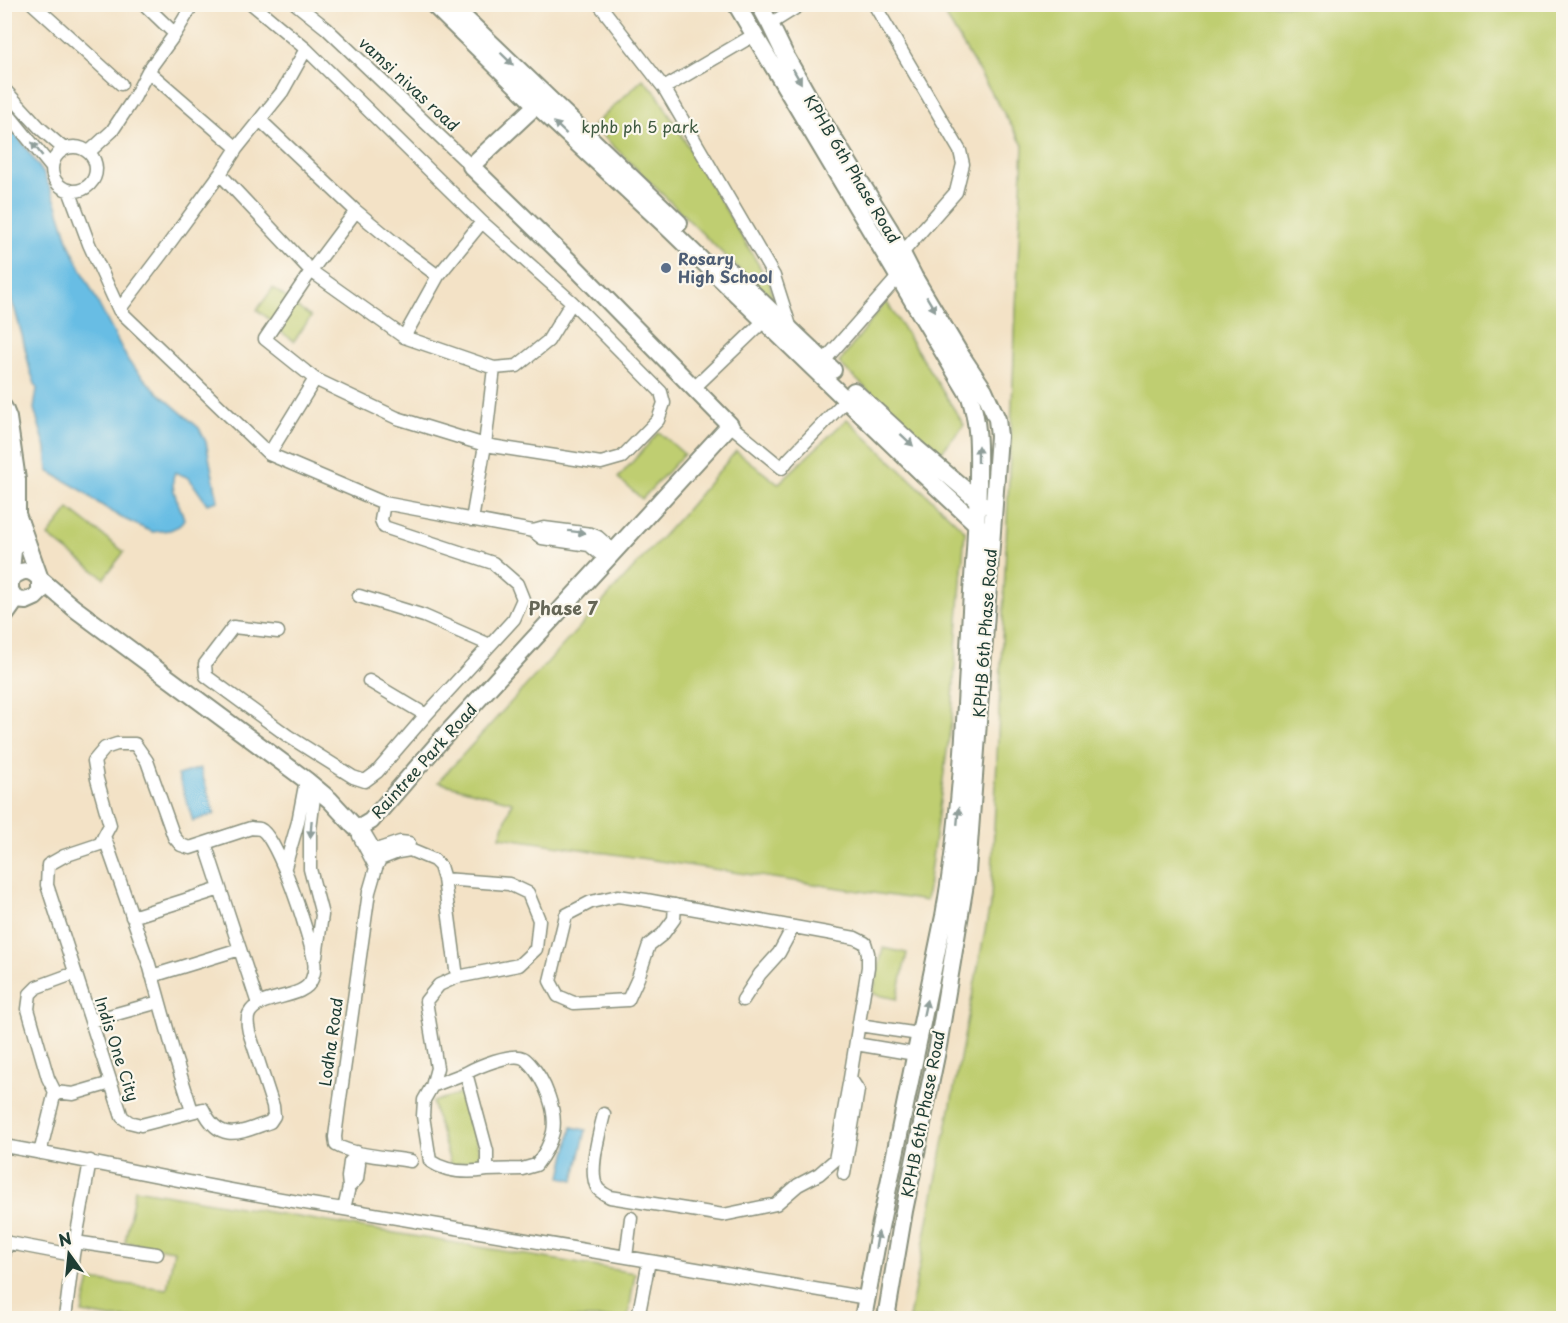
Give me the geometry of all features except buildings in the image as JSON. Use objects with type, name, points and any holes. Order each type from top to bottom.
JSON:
[{"type":"street","points":[[33,4],[122,84]]},
{"type":"street","points":[[144,4],[175,34]]},
{"type":"street","points":[[89,152],[112,131],[134,98],[148,71],[193,4]]},
{"type":"street","points":[[252,4],[306,49],[482,222],[572,302],[661,392],[664,403],[658,420],[622,457],[601,463],[485,445],[397,418],[315,379],[265,339],[310,271],[356,211]]},
{"type":"street","name":"vamsi nivas road","points":[[296,4],[326,28],[471,166]]},
{"type":"street","name":"KPHB 6th Phase Road","points":[[433,4],[541,101],[769,316],[847,399],[976,524]]},
{"type":"street","name":"KPHB 6th Phase Road","points":[[450,4],[541,101]]},
{"type":"street","name":"KPHB 6th Phase Road","points":[[736,4],[970,397],[977,421],[978,501],[961,788],[952,871],[952,917],[938,1046],[904,1210],[886,1318]]},
{"type":"street","name":"KPHB 6th Phase Road","points":[[759,4],[820,117],[890,230],[960,354],[984,390],[996,419],[999,436],[967,872],[919,1034],[863,1318]]},
{"type":"street","points":[[770,24],[802,4]]},
{"type":"street","points":[[874,4],[960,151],[963,164],[956,192],[902,253]]},
{"type":"street","points":[[600,5],[664,88],[774,276],[791,329]]},
{"type":"street","points":[[664,88],[754,35]]},
{"type":"street","points":[[119,310],[237,148],[282,92],[306,49]]},
{"type":"street","points":[[148,71],[237,148]]},
{"type":"street","points":[[4,89],[40,128],[64,149]]},
{"type":"street","points":[[541,101],[471,166],[730,425],[782,468],[847,399]]},
{"type":"street","points":[[4,110],[52,168]]},
{"type":"street","points":[[260,120],[356,211],[438,276]]},
{"type":"street","points":[[77,147],[89,152],[93,157],[96,172],[90,184],[84,189],[69,190],[57,182],[53,176],[52,168],[56,157],[64,149],[77,147]]},
{"type":"street","points":[[220,174],[310,271],[404,337],[494,368],[517,366],[548,341],[572,302]]},
{"type":"street","points":[[69,190],[89,244],[119,310],[269,454],[384,503],[532,531],[542,538],[589,545],[611,556]]},
{"type":"street","points":[[404,337],[438,276],[482,222]]},
{"type":"street","points":[[824,361],[898,277]]},
{"type":"street","points":[[694,388],[769,316]]},
{"type":"street","name":"KPHB 6th Phase Road","points":[[769,316],[791,329],[854,391],[978,501]]},
{"type":"street","points":[[472,520],[485,445],[494,368]]},
{"type":"street","points":[[269,454],[315,379]]},
{"type":"street","points":[[4,408],[8,418],[17,480],[17,514],[10,590],[23,600]]},
{"type":"street","name":"Raintree Park Road","points":[[40,579],[74,608],[310,784],[361,826],[378,813],[730,425]]},
{"type":"street","points":[[978,501],[994,513]]},
{"type":"street","points":[[278,632],[233,627],[205,664],[206,676],[288,736],[353,777],[365,781],[377,772],[514,619],[523,599],[517,584],[493,563],[384,527],[381,520],[384,503]]},
{"type":"street","points":[[4,617],[23,600],[40,592],[40,579],[17,514]]},
{"type":"street","points":[[976,524],[992,535]]},
{"type":"street","points":[[10,579],[25,571],[33,573],[40,579]]},
{"type":"street","points":[[359,596],[424,616],[490,645]]},
{"type":"street","name":"Raintree Park Road","points":[[23,600],[74,608]]},
{"type":"street","points":[[369,681],[426,715]]},
{"type":"street","points":[[310,784],[310,869],[322,915],[315,964],[312,981],[303,989],[258,1004],[249,1012],[247,1021],[249,1032],[273,1106],[274,1116],[270,1122],[235,1134],[227,1133],[208,1121],[203,1109],[192,1111],[152,976],[104,836],[110,825],[94,761],[105,748],[117,744],[135,744],[147,761],[174,837],[181,845],[190,848],[251,828],[260,829],[266,834],[285,867],[315,964]]},
{"type":"street","points":[[285,867],[310,784]]},
{"type":"street","points":[[361,826],[376,856]]},
{"type":"street","points":[[361,826],[376,856]]},
{"type":"street","name":"Indis One City","points":[[104,836],[100,844],[64,856],[48,865],[47,885],[75,974],[122,1117],[129,1122],[141,1125],[192,1111]]},
{"type":"street","points":[[293,842],[310,869]]},
{"type":"street","points":[[376,856],[400,842],[409,843]]},
{"type":"street","points":[[204,843],[258,1004]]},
{"type":"street","points":[[376,856],[410,850],[434,860],[440,867],[444,879],[457,977]]},
{"type":"street","name":"Lodha Road","points":[[376,856],[335,1137],[336,1145],[356,1154],[411,1161]]},
{"type":"street","points":[[432,1086],[498,1060],[523,1058],[543,1082],[552,1109],[553,1131],[547,1150],[536,1165],[522,1169],[452,1171],[430,1161],[423,1116],[424,1100],[432,1086],[437,1068],[426,1001],[439,985],[457,977],[519,965],[536,949],[539,920],[528,893],[509,884],[444,879]]},
{"type":"street","points":[[132,916],[220,889]]},
{"type":"street","points":[[604,1114],[595,1151],[595,1181],[598,1189],[610,1197],[723,1215],[776,1204],[798,1185],[819,1174],[834,1160],[856,1044],[862,1026],[868,967],[868,952],[865,943],[855,938],[675,905],[618,896],[591,902],[566,915],[550,981],[558,996],[574,1003],[628,1000],[642,969],[649,945],[663,934],[674,919],[675,905]]},
{"type":"street","points":[[743,1000],[760,974],[779,953],[793,927]]},
{"type":"street","points":[[152,976],[240,949]]},
{"type":"street","points":[[40,1153],[54,1092],[28,1009],[30,994],[37,987],[75,974]]},
{"type":"street","points":[[91,1021],[159,1002]]},
{"type":"street","points":[[862,1026],[919,1034]]},
{"type":"street","points":[[856,1044],[915,1054]]},
{"type":"street","points":[[466,1073],[487,1151],[487,1170]]},
{"type":"street","points":[[844,1174],[858,1090],[850,1078]]},
{"type":"street","points":[[54,1092],[73,1094],[111,1083]]},
{"type":"street","points":[[4,1146],[287,1201],[867,1298]]},
{"type":"street","points":[[344,1209],[349,1187],[350,1162],[356,1154]]},
{"type":"street","points":[[65,1318],[75,1242],[90,1161]]},
{"type":"street","points":[[626,1257],[631,1218]]},
{"type":"street","points":[[4,1256],[6,1242],[73,1255]]},
{"type":"street","points":[[75,1242],[157,1254]]},
{"type":"street","points":[[638,1318],[649,1261]]},
{"type":"green space","points":[[939,5],[1563,5],[1563,1318],[909,1318],[991,900],[1023,145]]},
{"type":"green space","name":"kphb ph 5 park","points":[[643,79],[657,94],[770,284],[774,304],[593,126]]},
{"type":"green space","points":[[273,288],[289,300],[273,322],[257,310]]},
{"type":"green space","points":[[886,301],[964,425],[938,456],[839,363]]},
{"type":"green space","points":[[291,303],[311,317],[294,341],[274,327]]},
{"type":"green space","points":[[847,419],[965,531],[952,715],[926,901],[500,837],[512,802],[438,782],[682,515],[736,451],[778,484]]},
{"type":"green space","points":[[659,432],[684,454],[642,499],[618,478]]},
{"type":"green space","points":[[69,509],[124,552],[104,578],[48,536]]},
{"type":"green space","points":[[883,948],[907,953],[897,999],[873,994]]},
{"type":"green space","points":[[463,1093],[481,1157],[451,1166],[432,1102]]},
{"type":"green space","points":[[135,1189],[635,1273],[628,1318],[111,1318],[82,1313],[90,1280],[167,1289],[174,1250],[125,1242]]},
{"type":"water","points":[[5,121],[44,174],[70,246],[129,362],[154,389],[199,428],[206,442],[218,501],[207,504],[189,478],[175,472],[174,490],[184,519],[179,526],[170,530],[152,532],[120,517],[83,491],[48,471],[46,448],[34,409],[37,389],[15,310],[5,284]]},
{"type":"water","points":[[200,768],[215,814],[193,821],[178,775]]},
{"type":"water","points":[[572,1127],[586,1130],[574,1180],[561,1177]]},
{"type":"place","name":"Rosary High School","points":[[666,268]]},
{"type":"district","name":"Phase 7","points":[[563,609]]}]
